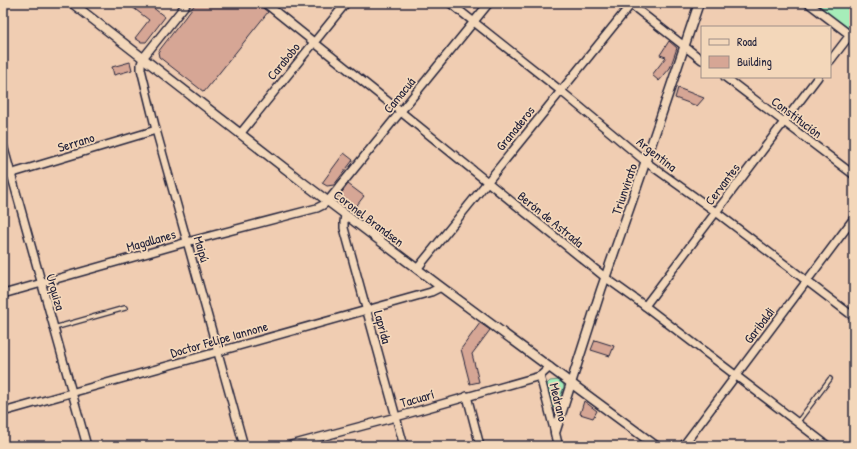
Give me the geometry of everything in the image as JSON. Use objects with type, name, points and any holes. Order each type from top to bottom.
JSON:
[{"type":"street","name":"Coronel Brandsen","points":[[72,3],[345,215],[656,446]]},
{"type":"street","points":[[143,58],[187,3]]},
{"type":"street","name":"Berón de Astrada","points":[[265,3],[606,278],[645,306],[828,446]]},
{"type":"street","name":"Carabobo","points":[[240,134],[346,3]]},
{"type":"street","name":"Argentina","points":[[450,3],[561,91],[646,162],[716,212],[854,317]]},
{"type":"street","name":"Camacuá","points":[[328,201],[489,3]]},
{"type":"street","points":[[630,3],[701,59]]},
{"type":"street","name":"Granaderos","points":[[416,268],[561,91],[630,3]]},
{"type":"street","name":"Triunvirato","points":[[571,383],[699,3]]},
{"type":"street","points":[[808,3],[852,36],[831,60]]},
{"type":"street","name":"Maipú","points":[[143,58],[141,69],[156,130],[244,446]]},
{"type":"street","name":"Constitución","points":[[726,78],[854,175]]},
{"type":"street","name":"Cervantes","points":[[645,306],[817,78]]},
{"type":"street","name":"Serrano","points":[[3,176],[156,130]]},
{"type":"street","name":"Urquiza","points":[[3,145],[87,446]]},
{"type":"street","name":"Magallanes","points":[[3,294],[187,242],[317,208],[328,201]]},
{"type":"street","name":"Laprida","points":[[345,215],[344,228],[404,446]]},
{"type":"street","name":"Garibaldi","points":[[683,446],[854,218]]},
{"type":"street","name":"Doctor Felipe Iannone","points":[[3,412],[431,292],[441,287]]},
{"type":"street","name":"Tacuarí","points":[[288,446],[540,376],[550,367]]},
{"type":"street","name":"Medrano","points":[[540,376],[558,446]]},
{"type":"street","name":"Medrano","points":[[555,433],[571,383]]},
{"type":"street","points":[[467,396],[480,446]]},
{"type":"lane","points":[[54,328],[125,308]]},
{"type":"lane","points":[[797,422],[830,379]]},
{"type":"green space","points":[[812,3],[841,3],[854,13],[854,35]]},
{"type":"green space","points":[[559,380],[563,383],[564,387],[556,408],[553,408],[551,406],[546,386],[550,381]]},
{"type":"building","points":[[127,3],[147,3],[165,17],[146,42],[141,42],[135,38],[149,20]]},
{"type":"building","points":[[196,3],[256,3],[268,12],[204,92],[159,57],[158,52]]},
{"type":"building","points":[[669,41],[677,48],[670,68],[659,81],[652,75],[666,57],[660,55]]},
{"type":"building","points":[[130,62],[132,70],[114,75],[112,67]]},
{"type":"building","points":[[678,88],[704,98],[697,106],[675,98]]},
{"type":"building","points":[[344,153],[353,160],[334,185],[327,186],[322,183]]},
{"type":"building","points":[[348,184],[364,196],[354,209],[341,199],[340,195]]},
{"type":"building","points":[[480,323],[490,330],[472,354],[479,382],[470,384],[461,349]]},
{"type":"building","points":[[595,340],[614,346],[610,356],[591,350]]},
{"type":"building","points":[[584,401],[597,411],[593,418],[580,414]]}]
